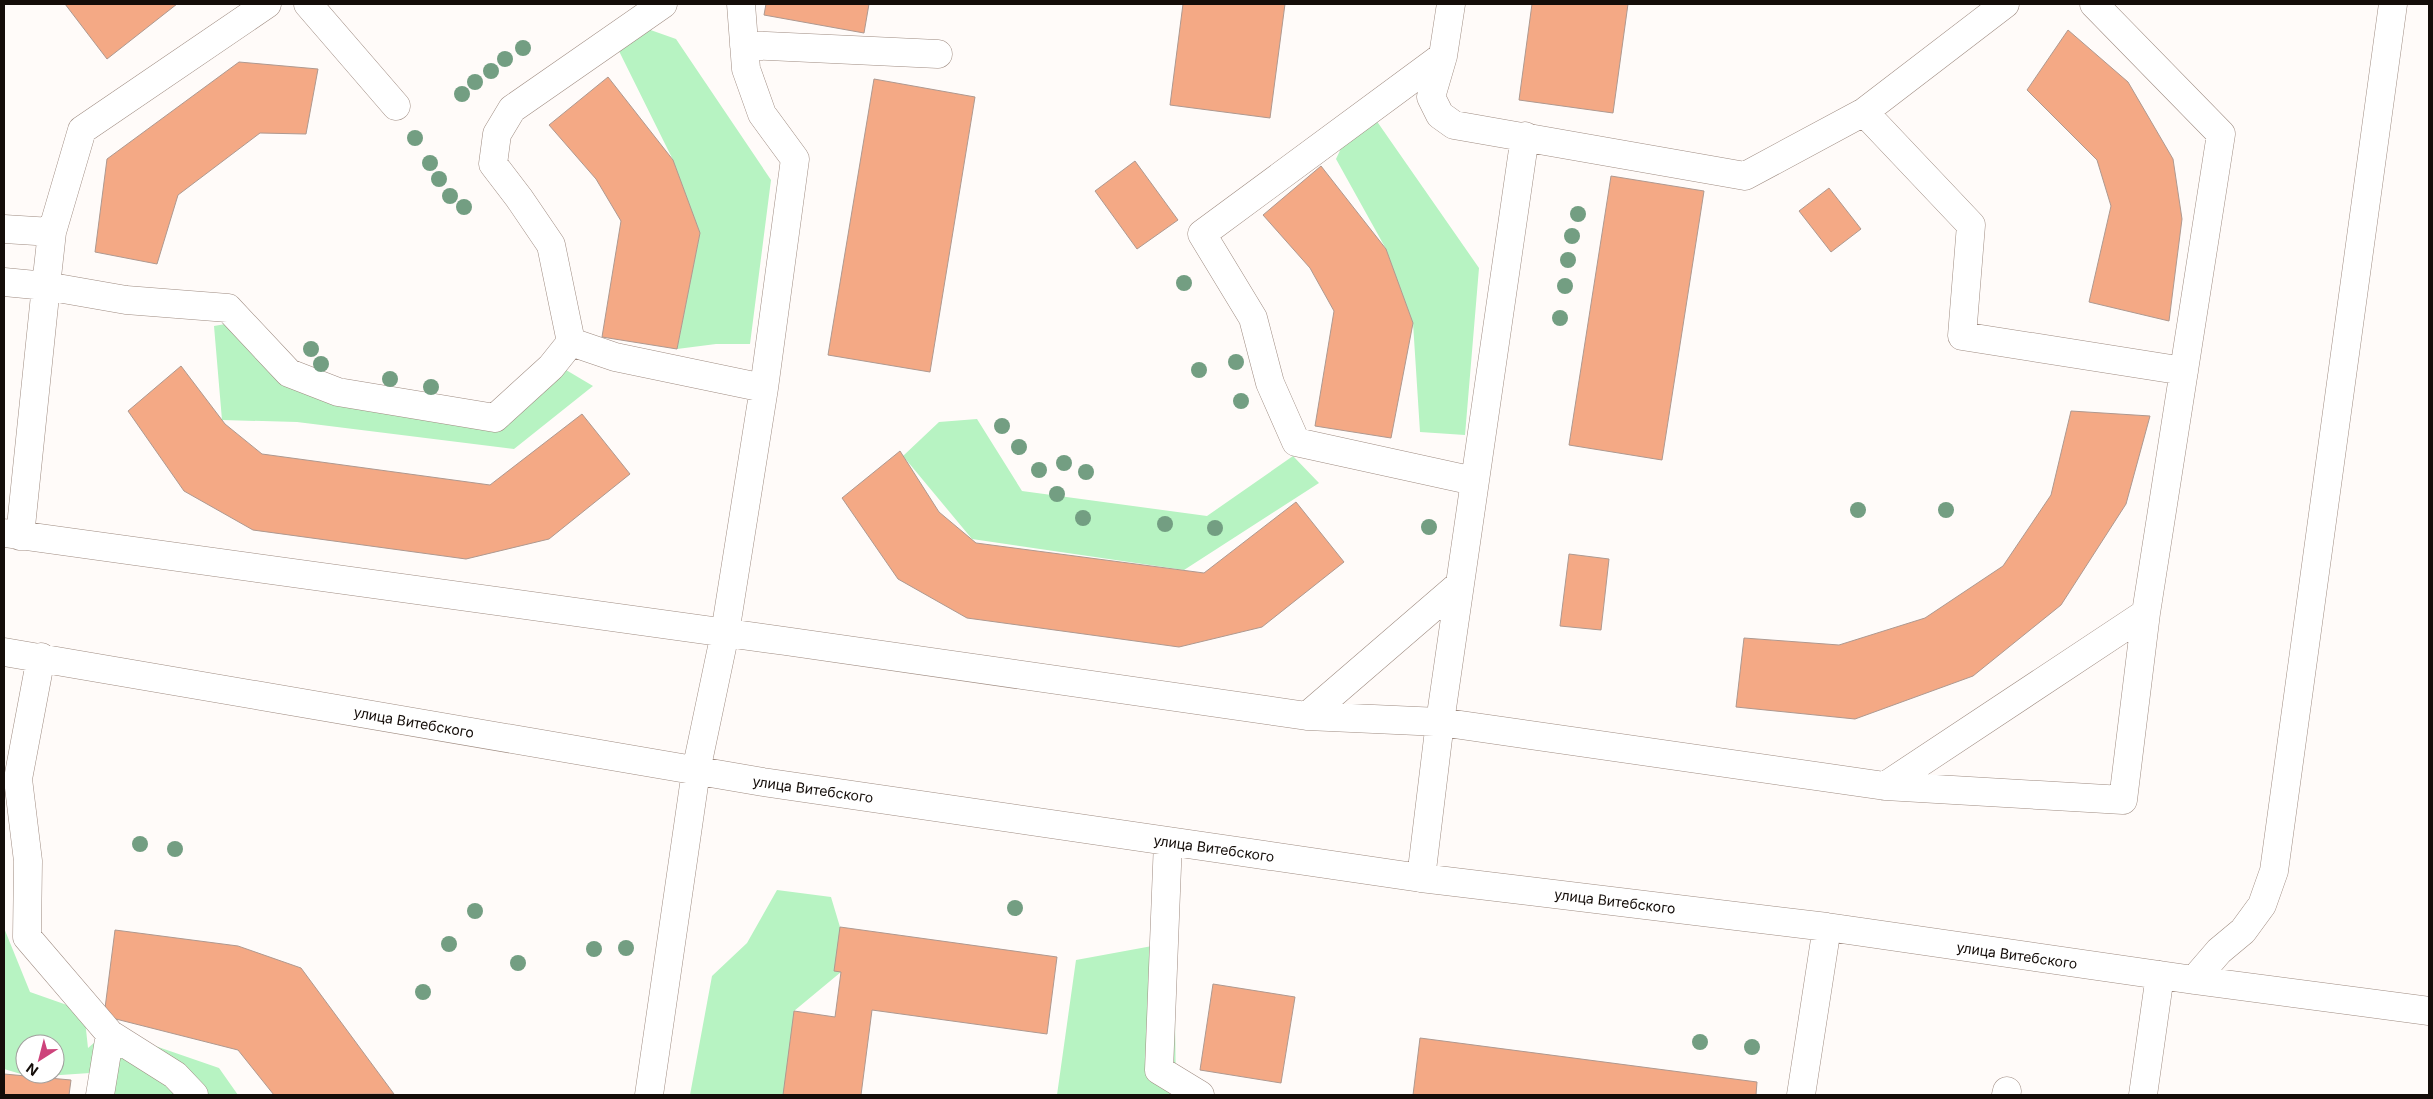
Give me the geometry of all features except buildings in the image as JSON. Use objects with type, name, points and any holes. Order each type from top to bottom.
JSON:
[{"type":"street","points":[[267,4],[82,130],[52,232],[12,535],[725,632],[1308,716],[1440,722],[1885,786],[2123,800],[2146,613],[2221,134],[2094,4]]},
{"type":"street","points":[[308,4],[396,106]]},
{"type":"street","points":[[571,342],[551,245],[493,164],[497,134],[512,108],[663,4]]},
{"type":"street","points":[[648,1095],[696,771],[725,632],[764,388],[795,159],[762,114],[746,69],[741,4]]},
{"type":"street","points":[[1451,4],[1443,56],[1431,97],[1440,115],[1454,125],[1745,176],[1864,112],[2005,4]]},
{"type":"street","points":[[2194,980],[2214,956],[2244,931],[2262,905],[2274,872],[2393,4]]},
{"type":"street","points":[[744,45],[938,54]]},
{"type":"street","points":[[1443,56],[1202,234],[1253,318],[1270,383],[1296,442],[1474,481]]},
{"type":"street","points":[[1864,112],[1971,225],[1962,336],[2184,371]]},
{"type":"street","points":[[1421,878],[1459,584],[1525,136]]},
{"type":"street","points":[[4,230],[52,232]]},
{"type":"street","points":[[4,282],[46,286],[126,300],[228,308],[289,373],[338,392],[495,418],[551,367],[571,342]]},
{"type":"street","points":[[571,342],[615,357],[764,388]]},
{"type":"street","points":[[1308,716],[1459,584]]},
{"type":"street","points":[[1885,786],[2146,613]]},
{"type":"street","name":"улица Витебского","points":[[4,652],[696,771],[1168,841],[1421,878],[1826,927],[2194,980],[2429,1011]]},
{"type":"street","points":[[40,657],[18,779],[28,861],[27,937],[110,1034],[175,1075],[194,1095]]},
{"type":"street","points":[[1168,841],[1159,1070],[1200,1095]]},
{"type":"street","points":[[1801,1095],[1826,927]]},
{"type":"street","points":[[2143,1095],[2160,975]]},
{"type":"street","points":[[100,1095],[110,1034]]},
{"type":"green space","points":[[642,27],[676,39],[771,180],[750,344],[716,344],[677,349],[700,233],[673,160],[616,45]]},
{"type":"green space","points":[[1376,120],[1479,268],[1465,435],[1420,432],[1413,323],[1386,249],[1336,159],[1344,142]]},
{"type":"green space","points":[[237,322],[294,389],[487,423],[561,367],[593,386],[514,449],[297,422],[222,420],[214,326]]},
{"type":"green space","points":[[977,419],[1022,491],[1207,516],[1293,456],[1319,483],[1184,570],[972,539],[903,456],[939,422]]},
{"type":"green space","points":[[777,890],[831,897],[840,927],[841,972],[794,1011],[790,1095],[690,1095],[712,976],[747,943]]},
{"type":"green space","points":[[4,928],[30,992],[84,1011],[88,1048],[109,1030],[219,1068],[238,1095],[92,1095],[90,1073],[65,1075],[65,1034],[15,1034],[15,1072],[4,1069]]},
{"type":"green space","points":[[1174,942],[1176,1095],[1057,1095],[1076,960]]}]
